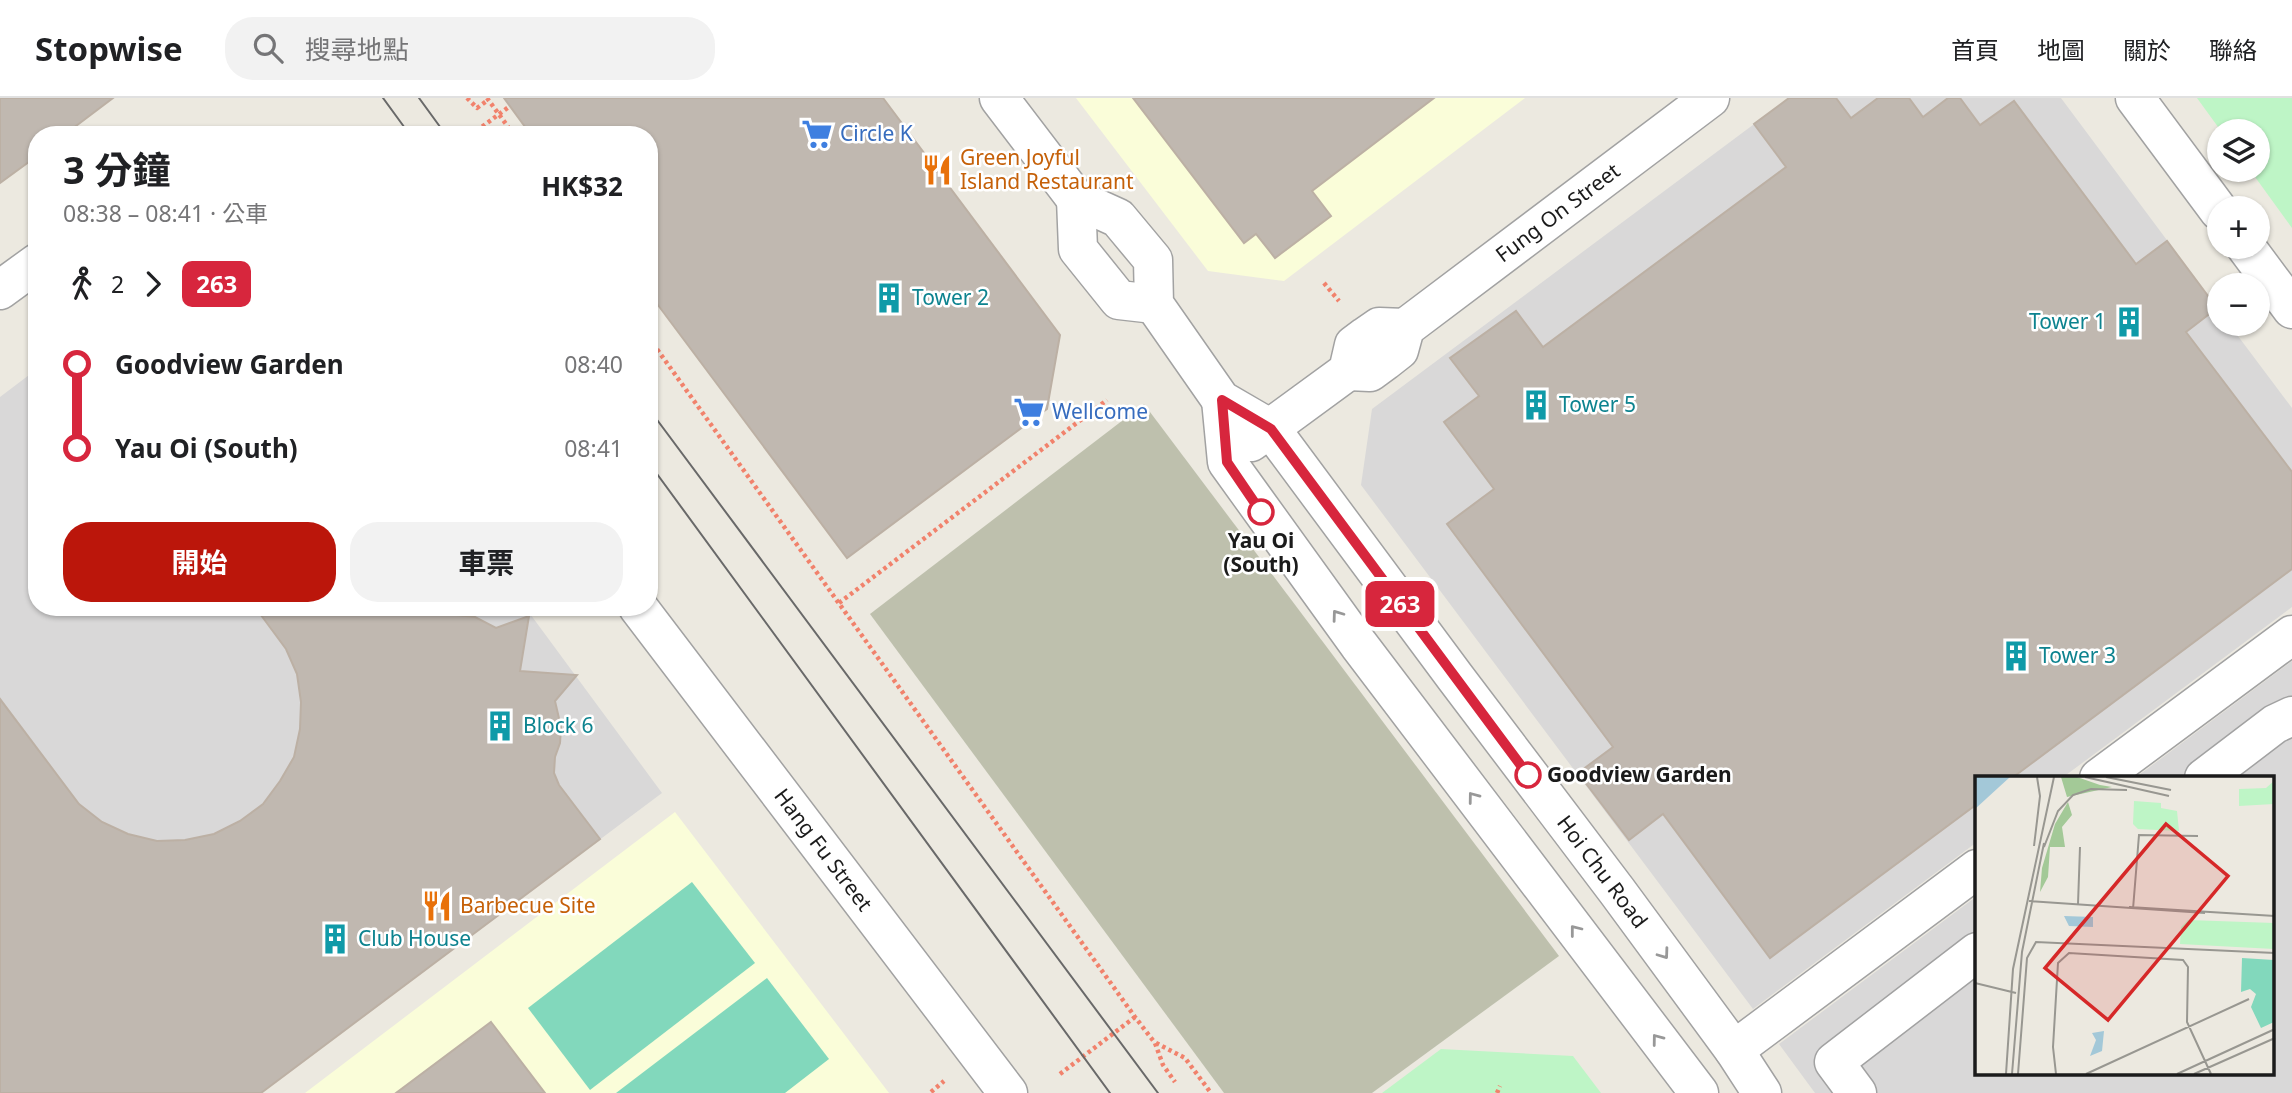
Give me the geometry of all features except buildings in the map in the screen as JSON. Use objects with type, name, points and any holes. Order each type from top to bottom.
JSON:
[{"type":"street","points":[[999,98],[1076,199],[1118,218],[1153,260],[1154,304],[1119,300],[1078,248],[1076,199]]},
{"type":"street","name":"Fung On Street","points":[[1227,462],[1348,371],[1370,372],[1399,351],[1405,328],[1710,98]]},
{"type":"street","points":[[2135,98],[2208,196]]},
{"type":"street","points":[[2255,259],[2292,309]]},
{"type":"street","points":[[0,290],[28,270]]},
{"type":"street","name":"Hoi Chu Road","points":[[1154,304],[1222,400],[1271,429],[1734,1050],[1762,1093]]},
{"type":"street","points":[[1222,400],[1227,462],[1367,656],[1699,1093]]},
{"type":"street","name":"Hang Fu Street","points":[[645,616],[1008,1093]]},
{"type":"street","points":[[2102,776],[2292,635]]},
{"type":"street","points":[[2207,776],[2275,724],[2292,716]]},
{"type":"street","points":[[1734,1050],[1975,870]]},
{"type":"street","points":[[1857,1093],[1833,1062],[1975,954]]},
{"type":"path","points":[[467,98],[477,108],[488,99],[508,126]]},
{"type":"path","points":[[483,126],[510,106]]},
{"type":"path","points":[[658,351],[1155,1043],[1163,1065],[1175,1082]]},
{"type":"path","points":[[839,603],[1107,400]]},
{"type":"path","points":[[1060,1074],[1135,1017]]},
{"type":"path","points":[[1155,1043],[1185,1058],[1211,1093]]},
{"type":"path","points":[[1497,1093],[1500,1086]]},
{"type":"shaded area","points":[[1076,98],[1525,98],[1284,281],[1208,271]]},
{"type":"shaded area","name":"Goodview Garden","points":[[1789,98],[2061,98],[2207,294],[2207,336],[2238,336],[2292,408],[2292,607],[2065,776],[1975,776],[1975,843],[1753,1009],[1361,485],[1372,409]]},
{"type":"shaded area","points":[[28,376],[28,616],[532,616],[662,793],[261,1093],[0,1093],[0,397]]},
{"type":"shaded area","points":[[1144,404],[1559,956],[1372,1093],[1224,1093],[870,614]]},
{"type":"shaded area","points":[[2292,661],[2292,1093],[1815,1093],[1779,1044],[1975,897],[1975,1076],[2274,1076],[2274,776],[2138,776]]},
{"type":"shaded area","points":[[675,812],[889,1093],[305,1093]]},
{"type":"green space","points":[[2197,98],[2292,98],[2292,228],[2259,182],[2270,182],[2270,119],[2212,119]]},
{"type":"green space","points":[[692,882],[755,963],[590,1090],[528,1008]]},
{"type":"green space","points":[[767,978],[829,1059],[785,1093],[616,1093]]},
{"type":"green space","points":[[1441,1049],[1573,1056],[1601,1093],[1382,1093]]},
{"type":"tram line","points":[[383,98],[403,126]]},
{"type":"tram line","points":[[419,98],[439,126]]},
{"type":"tram line","points":[[658,421],[1158,1093]]},
{"type":"tram line","points":[[658,475],[1110,1093]]},
{"type":"bus line","name":"263","points":[[1261,512],[1227,462],[1222,400],[1271,429],[1528,775]]},
{"type":"place","name":"Circle K","points":[[817,134]]},
{"type":"place","name":"Green Joyful Island Restaurant","points":[[937,170]]},
{"type":"place","name":"Tower 2","points":[[889,298]]},
{"type":"place","name":"Tower 1","points":[[2129,322]]},
{"type":"place","name":"Tower 5","points":[[1536,405]]},
{"type":"place","name":"Wellcome","points":[[1029,412]]},
{"type":"place","name":"Yau Oi (South)","points":[[1261,512]]},
{"type":"place","name":"Tower 3","points":[[2016,656]]},
{"type":"place","name":"Block 6","points":[[500,726]]},
{"type":"place","name":"Goodview Garden","points":[[1528,775]]},
{"type":"place","name":"Barbecue Site","points":[[437,906]]},
{"type":"place","name":"Club House","points":[[335,939]]}]
